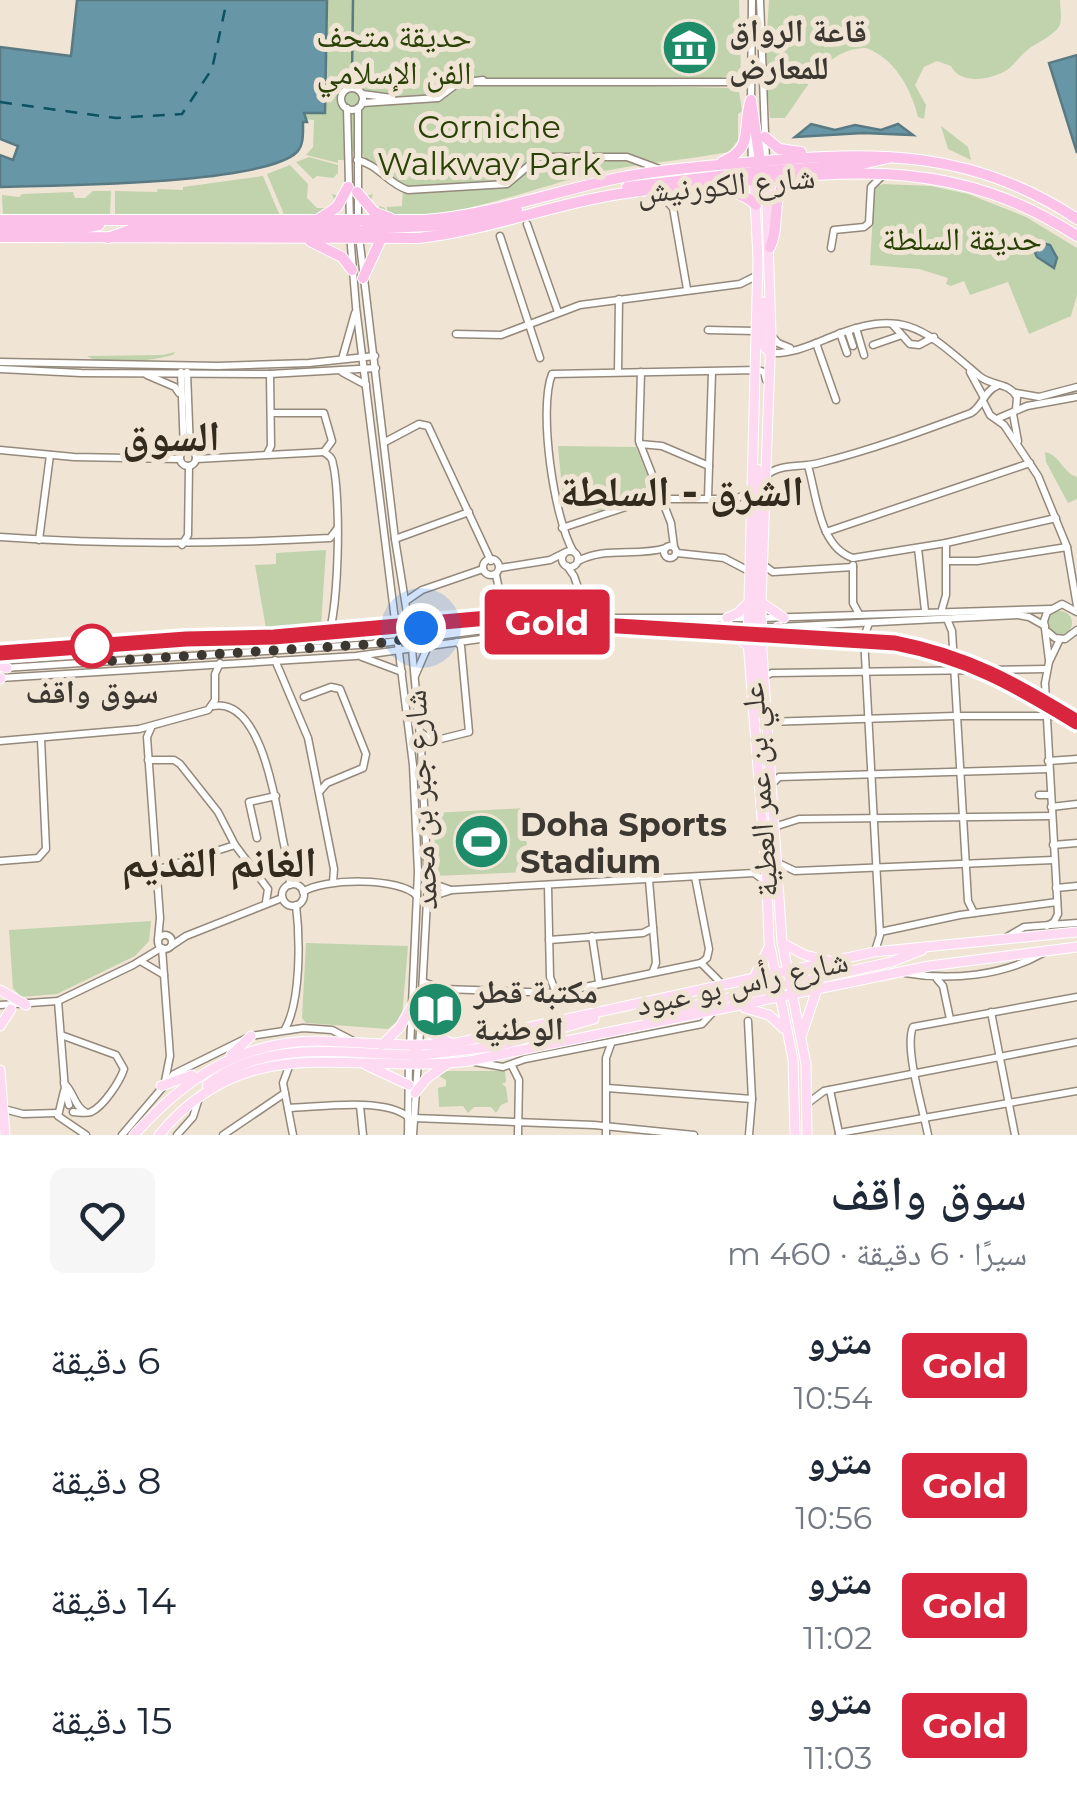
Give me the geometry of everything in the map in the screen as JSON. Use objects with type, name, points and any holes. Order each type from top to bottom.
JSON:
[{"type":"highway","points":[[710,166],[742,148],[751,96]]},
{"type":"highway","points":[[751,96],[760,170]]},
{"type":"highway","points":[[765,137],[781,150],[816,156]]},
{"type":"highway","name":"شارع الكورنيش","points":[[0,220],[313,221],[382,239],[456,233],[588,200],[688,187],[816,156],[937,160],[1002,178],[1077,219]]},
{"type":"highway","points":[[588,200],[657,181],[869,163],[893,156]]},
{"type":"highway","name":"شارع الكورنيش","points":[[0,237],[309,240],[405,221],[457,217],[663,171],[710,166],[790,176],[888,173],[937,178],[978,188],[1028,208],[1077,236]]},
{"type":"highway","points":[[770,247],[781,186],[790,176]]},
{"type":"highway","points":[[688,187],[733,192],[756,205]]},
{"type":"highway","points":[[313,221],[336,207],[353,190],[378,214],[405,221]]},
{"type":"highway","points":[[107,239],[130,230],[354,230],[470,222],[530,206],[555,193]]},
{"type":"highway","points":[[0,229],[84,228],[113,221]]},
{"type":"highway","points":[[363,278],[382,239]]},
{"type":"highway","points":[[309,240],[342,258],[352,270]]},
{"type":"main road","name":"علي بن عمر العطية","points":[[760,170],[756,205],[758,275],[748,597],[762,646],[782,942],[802,1037]]},
{"type":"main road","name":"علي بن عمر العطية","points":[[760,170],[770,247],[771,334],[761,602],[748,646],[769,942],[795,1079],[795,1135]]},
{"type":"main road","points":[[758,260],[763,278],[762,341],[769,354]]},
{"type":"main road","points":[[752,452],[757,465],[758,496],[754,622],[760,710],[767,740]]},
{"type":"main road","points":[[748,597],[743,609],[726,622],[748,646]]},
{"type":"main road","points":[[761,602],[781,622],[762,646]]},
{"type":"main road","name":"شارع رأس بو عبود","points":[[414,1055],[874,952],[1003,940],[1075,926]]},
{"type":"main road","points":[[753,980],[769,942]]},
{"type":"main road","points":[[782,942],[799,953],[836,962]]},
{"type":"main road","name":"شارع رأس بو عبود","points":[[414,1055],[448,1064],[469,1061],[737,1007],[790,990],[817,990],[899,972],[1077,947]]},
{"type":"main road","points":[[790,990],[928,948]]},
{"type":"main road","points":[[630,1028],[678,1009],[777,993],[787,973]]},
{"type":"main road","points":[[0,990],[26,1005]]},
{"type":"main road","points":[[807,1135],[802,1037],[817,990]]},
{"type":"main road","points":[[382,1045],[400,1027],[413,1004]]},
{"type":"main road","points":[[737,1007],[769,1015],[788,1036]]},
{"type":"main road","points":[[0,1026],[4,1008]]},
{"type":"main road","points":[[199,1095],[262,1067],[292,1061],[358,1062],[499,1046],[563,1030],[615,1010]]},
{"type":"main road","points":[[421,1022],[431,1034],[456,1044]]},
{"type":"main road","points":[[226,1060],[250,1036]]},
{"type":"main road","points":[[135,1135],[163,1103],[204,1072],[256,1049],[290,1042],[359,1044],[382,1045],[414,1055]]},
{"type":"main road","points":[[159,1135],[221,1075],[274,1056],[318,1051],[414,1055]]},
{"type":"main road","points":[[358,1062],[411,1093],[448,1064]]},
{"type":"main road","points":[[0,1070],[5,1135]]},
{"type":"main road","points":[[163,1084],[204,1072]]},
{"type":"street","points":[[751,96],[756,0]]},
{"type":"street","points":[[756,0],[765,137],[760,170]]},
{"type":"street","points":[[346,108],[361,102],[438,98],[474,79],[760,80]]},
{"type":"street","points":[[735,82],[751,96]]},
{"type":"street","points":[[352,160],[361,102],[353,88],[345,91],[341,100],[346,108],[352,160],[352,270],[399,644]]},
{"type":"street","name":"شارع الكورنيش","points":[[352,160],[368,162],[408,190],[506,184],[539,157],[627,157],[663,171]]},
{"type":"street","name":"شارع الكورنيش","points":[[831,248],[834,230],[869,223],[871,187],[858,173]]},
{"type":"street","points":[[871,187],[888,173]]},
{"type":"street","points":[[672,208],[688,187]]},
{"type":"street","points":[[656,190],[672,208],[687,289]]},
{"type":"street","points":[[527,224],[558,312]]},
{"type":"street","name":"شارع جبر بن محمد","points":[[354,230],[375,356],[420,732],[428,882],[421,1022],[414,1055]]},
{"type":"street","points":[[500,236],[540,358]]},
{"type":"street","points":[[456,334],[501,336],[558,312],[619,299],[740,284],[758,275]]},
{"type":"street","points":[[740,284],[757,293]]},
{"type":"street","points":[[618,372],[619,299]]},
{"type":"street","points":[[341,360],[356,307]]},
{"type":"street","points":[[892,324],[907,352]]},
{"type":"street","points":[[589,618],[582,607],[551,477],[550,380],[556,373],[736,372],[769,354],[848,331],[892,324],[911,326],[934,337],[980,378],[1007,386],[1016,394],[1039,397],[1077,387]]},
{"type":"street","points":[[708,330],[756,331]]},
{"type":"street","points":[[848,331],[850,350]]},
{"type":"street","points":[[848,331],[864,355]]},
{"type":"street","points":[[771,334],[790,350]]},
{"type":"street","points":[[873,345],[902,339],[920,345],[934,337]]},
{"type":"street","points":[[816,343],[836,400]]},
{"type":"street","points":[[769,354],[790,350]]},
{"type":"street","points":[[0,366],[146,374],[375,356]]},
{"type":"street","points":[[961,359],[980,386],[987,411],[1030,463],[1056,518],[1067,547],[1077,609]]},
{"type":"street","points":[[755,365],[766,375],[768,391]]},
{"type":"street","points":[[0,366],[184,370],[199,374],[376,368]]},
{"type":"street","points":[[184,370],[188,385],[185,454]]},
{"type":"street","points":[[182,545],[188,536],[189,466],[181,400],[184,370]]},
{"type":"street","points":[[336,371],[355,377],[368,387]]},
{"type":"street","points":[[641,372],[640,444],[662,497],[673,538],[668,550]]},
{"type":"street","points":[[708,498],[712,372]]},
{"type":"street","points":[[736,372],[754,383]]},
{"type":"street","points":[[146,374],[175,387],[181,400]]},
{"type":"street","points":[[188,385],[199,374]]},
{"type":"street","points":[[266,454],[271,446],[270,374]]},
{"type":"street","points":[[766,476],[782,467],[808,466],[888,444],[965,416],[998,385]]},
{"type":"street","points":[[1016,394],[1014,428],[1022,452]]},
{"type":"street","points":[[965,416],[996,418],[1077,397]]},
{"type":"street","points":[[271,412],[322,412],[328,419],[332,441],[324,452]]},
{"type":"street","points":[[384,442],[424,423],[430,428],[498,572],[503,610],[497,626]]},
{"type":"street","points":[[383,428],[396,434]]},
{"type":"street","points":[[640,444],[662,446],[709,466]]},
{"type":"street","points":[[271,446],[278,454]]},
{"type":"street","points":[[0,450],[50,455],[185,454],[196,458],[324,452]]},
{"type":"street","points":[[324,452],[333,462],[337,528],[332,632],[324,647]]},
{"type":"street","points":[[40,540],[50,455]]},
{"type":"street","points":[[189,466],[196,458]]},
{"type":"street","points":[[766,458],[782,467]]},
{"type":"street","points":[[826,532],[1030,463]]},
{"type":"street","points":[[808,466],[826,532],[853,563],[853,603],[860,614]]},
{"type":"street","points":[[562,528],[662,497],[734,499],[751,493]]},
{"type":"street","points":[[734,499],[751,509]]},
{"type":"street","points":[[395,539],[469,512]]},
{"type":"street","points":[[762,564],[773,572],[853,563],[1056,518]]},
{"type":"street","points":[[330,538],[337,528]]},
{"type":"street","points":[[188,536],[194,545]]},
{"type":"street","points":[[0,537],[182,545],[330,538]]},
{"type":"street","points":[[330,538],[337,548]]},
{"type":"street","points":[[942,610],[946,603],[946,544]]},
{"type":"street","points":[[948,560],[977,561],[1067,547]]},
{"type":"street","points":[[918,548],[926,610]]},
{"type":"street","points":[[405,602],[422,590],[483,568],[498,572],[572,556],[624,550],[716,556],[749,571]]},
{"type":"street","points":[[732,561],[750,554]]},
{"type":"street","points":[[572,556],[562,558],[574,576]]},
{"type":"street","points":[[566,565],[572,556]]},
{"type":"street","points":[[550,560],[566,565]]},
{"type":"street","points":[[483,568],[484,562],[491,561]]},
{"type":"street","points":[[781,622],[926,610],[1050,609],[1068,593],[1072,580]]},
{"type":"street","points":[[403,588],[422,590]]},
{"type":"street","points":[[1058,604],[1077,609]]},
{"type":"street","points":[[578,618],[582,607]]},
{"type":"street","points":[[1047,926],[1058,914],[1045,714],[1046,628],[1050,609]]},
{"type":"street","points":[[503,610],[515,624]]},
{"type":"street","points":[[374,644],[388,632],[395,612]]},
{"type":"street","points":[[407,612],[420,627],[443,635]]},
{"type":"street","points":[[412,643],[429,645],[587,626],[869,623],[1023,616],[1060,639],[1069,638],[1077,630]]},
{"type":"street","points":[[2,667],[412,643],[497,626],[578,618],[726,622]]},
{"type":"street","points":[[946,619],[952,631],[968,904],[974,913]]},
{"type":"street","points":[[869,623],[864,634],[880,934],[874,952]]},
{"type":"street","points":[[332,632],[339,647]]},
{"type":"street","points":[[1048,666],[1060,639]]},
{"type":"street","points":[[420,732],[425,738],[437,740],[469,732],[461,646],[456,641]]},
{"type":"street","points":[[356,656],[399,644]]},
{"type":"street","name":"شارع جبر بن محمد","points":[[399,644],[414,765],[418,872],[414,1055]]},
{"type":"street","points":[[414,678],[429,645]]},
{"type":"street","points":[[0,679],[356,656],[379,660],[403,672]]},
{"type":"street","points":[[275,660],[308,738],[334,868],[333,882]]},
{"type":"street","points":[[214,704],[220,663]]},
{"type":"street","points":[[764,676],[1048,666]]},
{"type":"street","points":[[291,694],[304,696],[340,688],[364,750],[363,768],[327,784],[319,794]]},
{"type":"street","points":[[296,706],[304,696]]},
{"type":"street","points":[[0,740],[139,730],[214,704],[229,707],[265,756],[276,796],[290,885]]},
{"type":"street","points":[[766,722],[1077,716]]},
{"type":"street","points":[[152,727],[147,737],[148,760],[170,1056],[163,1084]]},
{"type":"street","points":[[139,730],[147,737]]},
{"type":"street","points":[[0,861],[38,858],[46,849],[40,739]]},
{"type":"street","points":[[771,785],[780,776],[1048,765],[1077,759]]},
{"type":"street","points":[[148,760],[178,762],[218,812],[235,844],[268,889],[266,902]]},
{"type":"street","points":[[317,780],[327,784]]},
{"type":"street","points":[[1039,795],[1050,795]]},
{"type":"street","points":[[257,838],[249,802],[276,796]]},
{"type":"street","points":[[774,826],[799,819],[963,818],[1052,812],[1077,804]]},
{"type":"street","points":[[1054,845],[1077,842]]},
{"type":"street","points":[[156,870],[235,844]]},
{"type":"street","points":[[776,860],[790,871],[1054,860]]},
{"type":"street","points":[[427,898],[452,890],[754,873],[765,864]]},
{"type":"street","points":[[399,884],[418,872]]},
{"type":"street","points":[[754,873],[767,882]]},
{"type":"street","points":[[423,982],[442,989],[556,993],[701,962],[707,958],[709,949],[695,877]]},
{"type":"street","points":[[649,880],[656,963],[652,972]]},
{"type":"street","points":[[303,892],[333,882],[399,884],[412,890],[417,898]]},
{"type":"street","points":[[428,882],[452,890]]},
{"type":"street","points":[[290,885],[303,892],[296,905],[282,898],[283,890],[290,885]]},
{"type":"street","points":[[1056,888],[1077,886]]},
{"type":"street","points":[[548,887],[550,977],[556,993]]},
{"type":"street","points":[[4,1008],[58,1000],[143,959],[163,945],[282,898]]},
{"type":"street","points":[[880,934],[974,913],[1057,902]]},
{"type":"street","points":[[286,1029],[293,1014],[296,905]]},
{"type":"street","points":[[1058,914],[1075,926]]},
{"type":"street","points":[[160,918],[169,936]]},
{"type":"street","points":[[1003,940],[1019,928],[1075,926]]},
{"type":"street","points":[[549,940],[643,934],[653,928]]},
{"type":"street","points":[[880,934],[892,949]]},
{"type":"street","points":[[169,936],[186,936]]},
{"type":"street","points":[[163,945],[169,936]]},
{"type":"street","points":[[592,936],[599,982]]},
{"type":"street","name":"شارع رأس بو عبود","points":[[899,972],[950,977],[1027,962],[1047,951]]},
{"type":"street","points":[[143,959],[164,975]]},
{"type":"street","points":[[701,962],[716,980],[728,986]]},
{"type":"street","points":[[936,977],[944,986],[950,1020]]},
{"type":"street","points":[[944,986],[950,977]]},
{"type":"street","points":[[928,1135],[911,1029],[917,1024],[1077,997]]},
{"type":"street","points":[[58,1000],[66,1112],[86,1135]]},
{"type":"street","name":"شارع رأس بو عبود","points":[[469,1061],[512,1066],[524,1059],[702,1024],[714,1011]]},
{"type":"street","points":[[991,1012],[1015,1135]]},
{"type":"street","points":[[293,1014],[303,1028]]},
{"type":"street","points":[[748,1020],[752,1098],[749,1135]]},
{"type":"street","points":[[122,1135],[163,1084],[188,1066],[250,1036],[286,1029],[332,1030],[359,1044]]},
{"type":"street","points":[[4,1109],[16,1114],[86,1112],[96,1108],[121,1078],[124,1069],[116,1055],[61,1036]]},
{"type":"street","points":[[808,1103],[827,1091],[1077,1042]]},
{"type":"street","points":[[62,1053],[77,1043]]},
{"type":"street","points":[[606,1131],[606,1058],[612,1044]]},
{"type":"street","points":[[598,1047],[606,1058]]},
{"type":"street","points":[[410,1135],[414,1055]]},
{"type":"street","points":[[170,1056],[188,1066]]},
{"type":"street","points":[[292,1061],[283,1083],[293,1135]]},
{"type":"street","points":[[512,1066],[519,1080],[518,1135]]},
{"type":"street","points":[[262,1067],[283,1083]]},
{"type":"street","points":[[806,1082],[827,1091],[840,1134],[1077,1091]]},
{"type":"street","points":[[64,1086],[71,1090],[78,1108],[86,1112]]},
{"type":"street","points":[[607,1088],[752,1098]]},
{"type":"street","points":[[398,1110],[411,1093]]},
{"type":"street","points":[[226,1134],[284,1094]]},
{"type":"street","points":[[177,1135],[193,1116],[199,1095]]},
{"type":"street","points":[[288,1108],[360,1106],[398,1110],[411,1118],[694,1135]]},
{"type":"street","points":[[360,1106],[362,1135]]},
{"type":"green space","points":[[327,0],[739,0],[741,75],[723,77],[723,85],[648,86],[739,91],[742,111],[738,114],[738,140],[729,152],[599,172],[457,211],[401,217],[382,213],[370,204],[362,190],[366,196],[373,194],[370,203],[377,209],[385,208],[387,213],[387,207],[402,206],[403,185],[363,156],[362,151],[344,152],[344,160],[338,163],[306,155],[313,147],[314,120],[303,119],[303,113],[325,113]]},
{"type":"green space","points":[[769,0],[1060,0],[1061,18],[1055,31],[1007,70],[993,76],[968,78],[937,61],[924,67],[915,85],[926,105],[924,119],[918,117],[906,85],[893,67],[866,48],[839,55],[828,63],[785,118],[770,118],[765,64]]},
{"type":"green space","points":[[941,126],[968,147],[971,160],[948,149]]},
{"type":"green space","points":[[309,157],[338,165],[338,173],[333,178],[313,179],[296,162]]},
{"type":"green space","points":[[290,165],[308,184],[307,198],[317,208],[330,208],[335,202],[332,194],[339,196],[343,191],[333,206],[326,211],[319,214],[285,217],[267,174]]},
{"type":"green space","points":[[263,176],[280,216],[115,216],[115,191],[183,190]]},
{"type":"green space","name":"حديقة السلطة","points":[[931,186],[968,194],[1026,217],[1077,248],[1077,295],[1071,316],[1029,334],[1008,282],[970,295],[964,281],[951,286],[946,284],[948,278],[919,269],[870,265],[874,195],[876,187]]},
{"type":"green space","points":[[93,191],[111,191],[110,216],[3,216],[2,195],[73,192],[75,198],[85,198]]},
{"type":"green space","points":[[175,352],[165,357],[129,362],[105,362],[87,356],[163,355]]},
{"type":"green space","points":[[558,446],[636,447],[655,494],[598,511],[575,507],[563,501]]},
{"type":"green space","points":[[1045,452],[1077,477],[1077,499],[1068,503],[1046,462]]},
{"type":"green space","points":[[326,550],[320,641],[269,646],[255,565],[276,564],[276,553]]},
{"type":"green space","points":[[1060,611],[1072,623],[1060,635],[1048,623]]},
{"type":"green space","name":"Doha Sports Stadium","points":[[525,808],[528,872],[436,876],[433,813]]},
{"type":"green space","points":[[151,921],[149,941],[135,956],[57,994],[21,997],[13,988],[9,930]]},
{"type":"green space","points":[[306,943],[408,946],[402,1017],[388,1029],[306,1023],[302,1018]]},
{"type":"green space","points":[[444,1071],[505,1071],[506,1082],[502,1084],[508,1102],[496,1113],[491,1107],[474,1107],[468,1113],[463,1106],[439,1107],[438,1088],[446,1086],[446,1080],[437,1075]]},
{"type":"water","points":[[77,0],[327,0],[325,113],[304,113],[307,122],[303,122],[297,152],[277,163],[244,171],[156,181],[0,187],[0,155],[13,160],[18,146],[0,139],[0,47],[71,56]]},
{"type":"water","points":[[1077,55],[1077,153],[1049,63]]},
{"type":"water","points":[[811,124],[835,130],[855,125],[881,130],[898,124],[913,135],[795,137]]},
{"type":"water","points":[[1034,241],[1050,245],[1057,258],[1054,268],[1037,257]]},
{"type":"waterway","points":[[352,75],[353,0]]},
{"type":"ferry route","points":[[0,102],[116,118],[182,114],[212,69],[227,0]]},
{"type":"metro line","name":"Gold","points":[[0,653],[186,639],[274,637],[488,618],[895,643],[941,652],[985,669],[1077,722]]},
{"type":"place","name":"قاعة الرواق للمعارض","points":[[690,48]]},
{"type":"place","name":"سوق واقف","points":[[92,646]]},
{"type":"place","name":"Doha Sports Stadium","points":[[481,842]]},
{"type":"place","name":"مكتبة قطر الوطنية","points":[[435,1009]]},
{"type":"district","name":"السوق","points":[[171,436]]},
{"type":"district","name":"الشرق - السلطة","points":[[682,491]]},
{"type":"district","name":"الغانم القديم","points":[[219,862]]},
{"type":"route","points":[[92,646],[92,662],[374,644],[411,638],[407,612],[421,628]]},
{"type":"park label","name":"حديقة متحف الفن الإسلامي","points":[[394,54]]},
{"type":"park label","name":"Corniche Walkway Park","points":[[489,144]]}]
